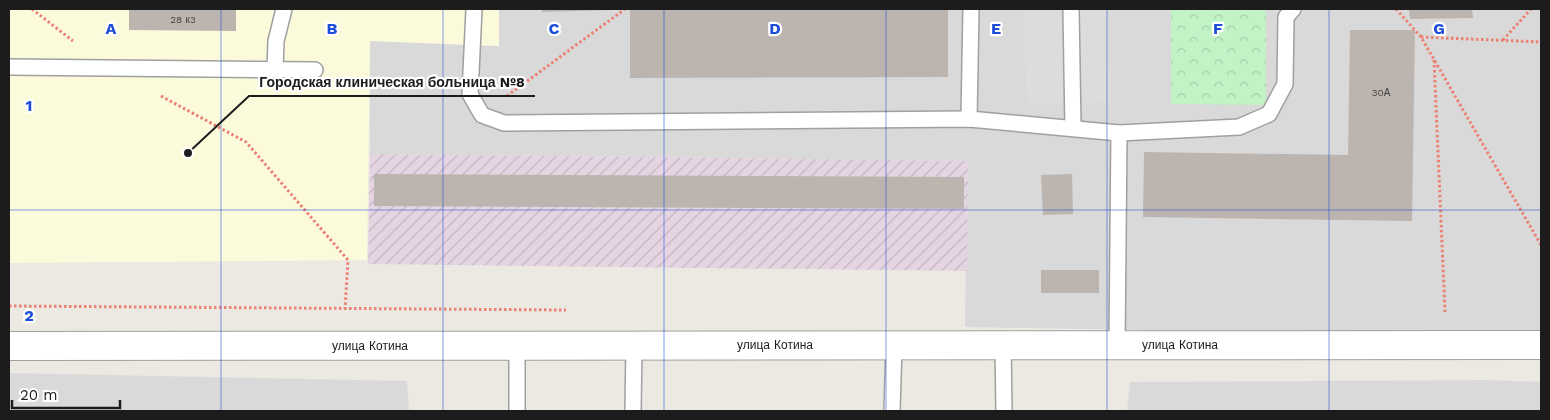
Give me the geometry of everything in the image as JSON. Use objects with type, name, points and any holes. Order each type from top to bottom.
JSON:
[{"type":"street","name":"улица Котина","points":[[9,346],[1541,345]]},
{"type":"lane","points":[[275,70],[276,41],[284,9]]},
{"type":"lane","points":[[474,9],[470,94],[482,115],[504,123],[969,119],[1119,133],[1240,126],[1269,114],[1285,84],[1286,16],[1292,9]]},
{"type":"lane","points":[[969,119],[972,9]]},
{"type":"lane","points":[[1071,9],[1073,128]]},
{"type":"lane","points":[[9,67],[315,70]]},
{"type":"lane","points":[[1117,345],[1119,133]]},
{"type":"lane","points":[[517,345],[517,411]]},
{"type":"lane","points":[[633,411],[634,345]]},
{"type":"lane","points":[[892,411],[894,345]]},
{"type":"lane","points":[[1003,345],[1004,411]]},
{"type":"path","points":[[32,9],[107,68]]},
{"type":"path","points":[[482,115],[625,9]]},
{"type":"path","points":[[1396,9],[1421,36],[1541,245]]},
{"type":"path","points":[[1502,40],[1531,9]]},
{"type":"path","points":[[1421,36],[1541,42]]},
{"type":"path","points":[[1434,59],[1445,312]]},
{"type":"path","points":[[159,96],[246,142],[348,260],[345,309]]},
{"type":"shaded area","points":[[9,9],[499,9],[499,46],[370,41],[367,260],[9,263]]},
{"type":"shaded area","points":[[499,9],[1541,9],[1541,334],[1492,336],[965,327],[967,161],[370,154],[370,41],[498,46]]},
{"type":"shaded area","points":[[1023,9],[1107,9],[1111,102],[1027,105]]},
{"type":"shaded area","points":[[370,154],[968,161],[967,271],[368,264]]},
{"type":"shaded area","points":[[9,373],[407,381],[409,411],[9,411]]},
{"type":"shaded area","points":[[1489,380],[1541,382],[1541,411],[1127,411],[1130,382]]},
{"type":"green space","points":[[1171,9],[1266,9],[1266,105],[1171,104]]},
{"type":"building","points":[[129,9],[236,9],[236,31],[129,30]]},
{"type":"building","points":[[542,9],[612,9],[612,10],[542,12]]},
{"type":"building","points":[[630,9],[948,9],[948,77],[630,78]]},
{"type":"building","points":[[1409,9],[1472,9],[1473,18],[1410,19]]},
{"type":"building","points":[[1350,30],[1415,30],[1412,221],[1143,217],[1144,152],[1348,155]]},
{"type":"building","points":[[374,174],[964,177],[964,209],[374,206]]},
{"type":"building","points":[[1072,174],[1073,214],[1043,215],[1041,175]]},
{"type":"building","points":[[1041,270],[1099,270],[1099,293],[1041,293]]},
{"type":"place","name":"Городская клиническая больница №8","points":[[188,153]]}]
